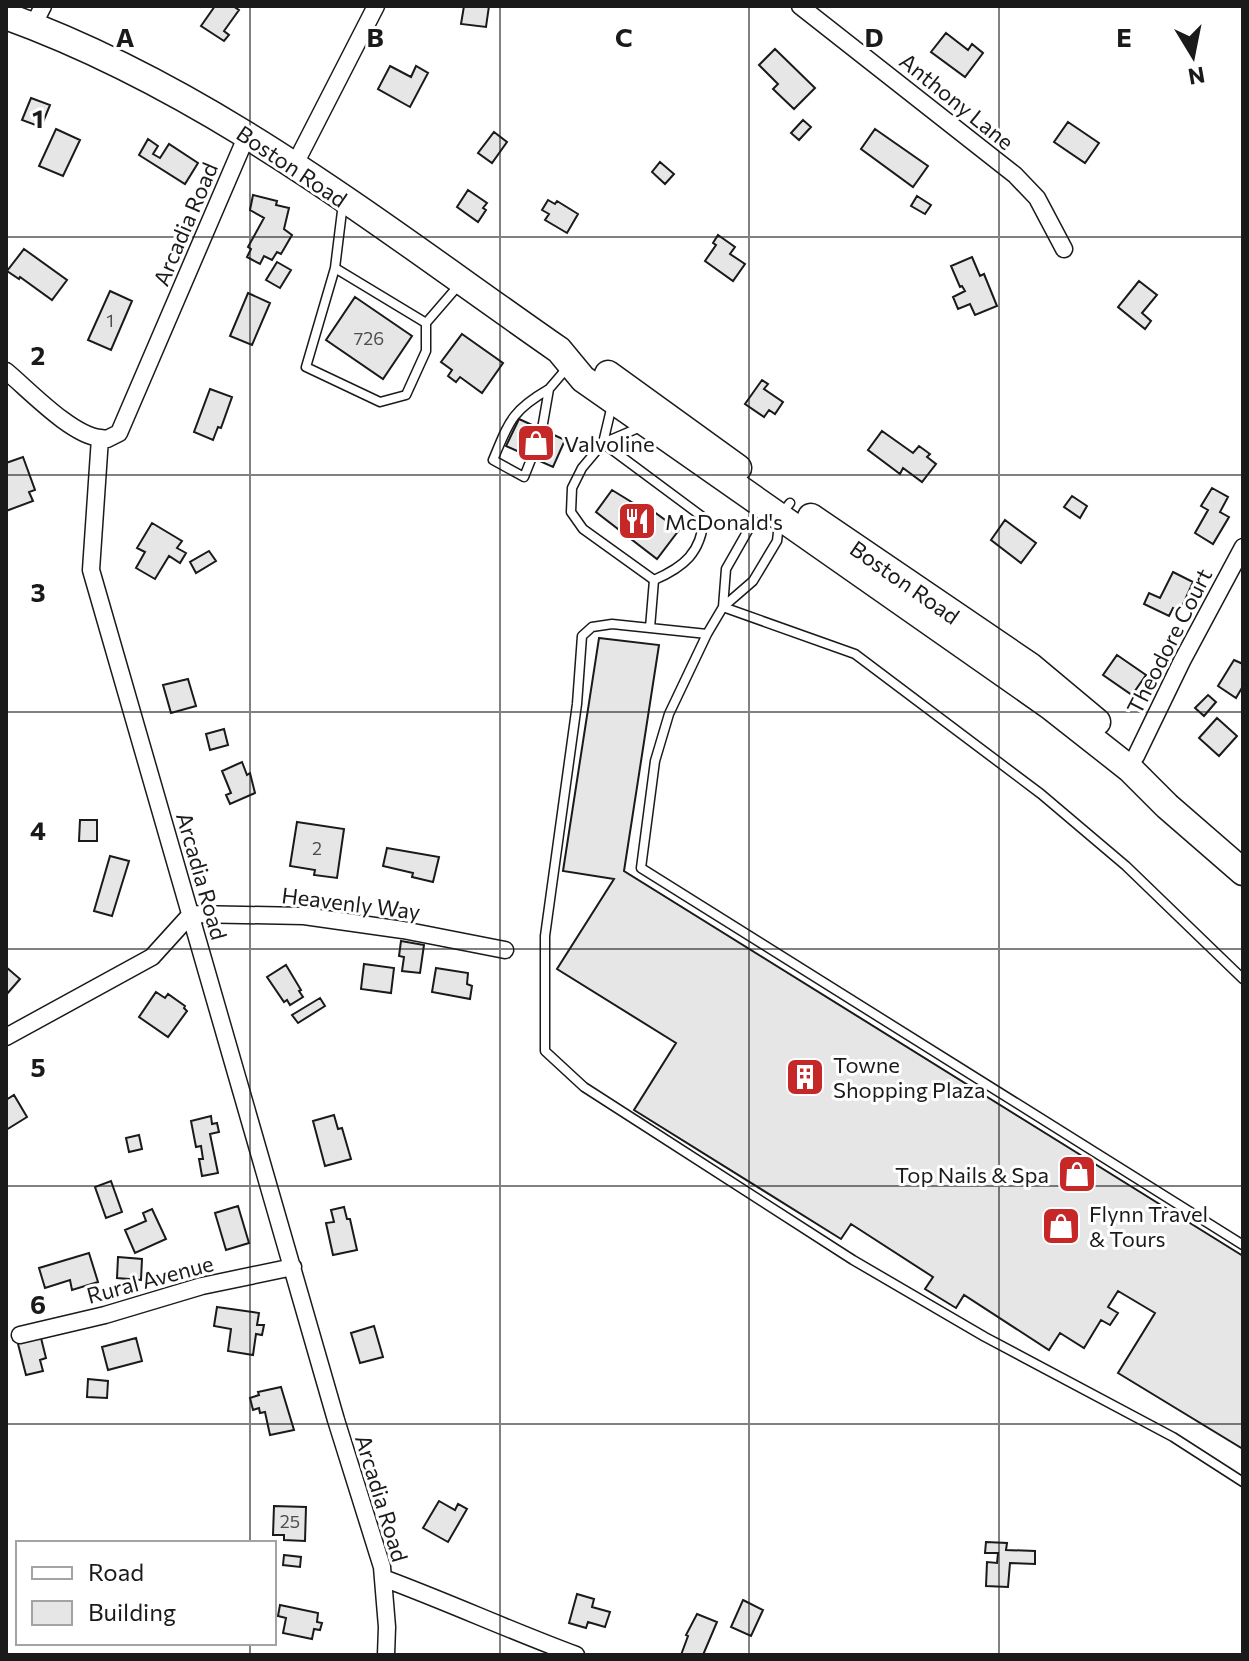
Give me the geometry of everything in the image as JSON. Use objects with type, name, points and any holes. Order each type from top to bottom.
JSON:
[{"type":"main road","name":"Boston Road","points":[[6,16],[38,16],[207,109],[461,282],[565,358],[583,379],[646,424],[1030,666],[1136,756],[1188,809],[1221,852]]},
{"type":"main road","name":"Boston Road","points":[[565,358],[589,361],[1050,706],[1130,769],[1167,806],[1243,872]]},
{"type":"street","points":[[294,166],[376,6]]},
{"type":"street","name":"Anthony Lane","points":[[800,6],[1015,175],[1037,198],[1064,249]]},
{"type":"street","name":"Arcadia Road","points":[[247,135],[119,433],[107,439],[100,438],[91,570],[336,1420],[375,1540],[383,1578],[386,1655]]},
{"type":"street","points":[[6,371],[74,428],[100,438]]},
{"type":"street","name":"Theodore Court","points":[[1136,756],[1243,547]]},
{"type":"street","points":[[6,1037],[152,957],[191,914]]},
{"type":"street","name":"Heavenly Way","points":[[191,914],[304,916],[403,930],[505,950]]},
{"type":"street","name":"Rural Avenue","points":[[20,1335],[105,1315],[202,1286],[293,1267]]},
{"type":"street","points":[[383,1578],[463,1607],[576,1655]]},
{"type":"lane","points":[[344,200],[335,268],[306,367],[380,402],[406,395],[426,351],[426,323],[461,282]]},
{"type":"lane","points":[[335,268],[426,323]]},
{"type":"lane","points":[[542,429],[549,389],[565,358]]},
{"type":"lane","points":[[532,457],[524,477],[493,460],[510,419],[526,402],[549,389]]},
{"type":"lane","points":[[603,443],[613,400]]},
{"type":"lane","points":[[646,424],[603,443],[582,468],[572,488],[571,512],[583,529],[654,580]]},
{"type":"lane","points":[[603,443],[704,518],[703,537],[682,567],[654,580]]},
{"type":"lane","points":[[723,607],[726,569],[751,525],[785,510]]},
{"type":"lane","points":[[785,510],[777,541],[753,581],[723,607],[669,714],[655,761],[641,868],[1243,1245]]},
{"type":"lane","points":[[650,628],[654,580]]},
{"type":"lane","points":[[723,607],[855,654],[1041,794],[1126,866],[1243,979]]},
{"type":"lane","points":[[707,634],[612,624],[592,627],[582,636],[577,704],[545,936],[545,1051],[584,1087],[853,1260],[985,1337],[1173,1437],[1243,1482]]},
{"type":"building","points":[[215,6],[238,6],[236,8],[239,10],[224,31],[229,35],[224,41],[201,26]]},
{"type":"building","points":[[464,6],[489,6],[486,27],[461,24]]},
{"type":"building","points":[[946,33],[968,50],[972,44],[983,53],[965,77],[931,52]]},
{"type":"building","points":[[775,49],[815,88],[794,109],[773,89],[778,84],[759,65]]},
{"type":"building","points":[[390,66],[411,77],[416,66],[428,73],[410,107],[378,89]]},
{"type":"building","points":[[31,98],[50,105],[41,127],[22,120]]},
{"type":"building","points":[[803,120],[811,127],[799,140],[791,133]]},
{"type":"building","points":[[1068,122],[1099,143],[1085,163],[1054,142]]},
{"type":"building","points":[[56,129],[80,140],[63,176],[39,166]]},
{"type":"building","points":[[875,129],[928,166],[913,187],[861,149]]},
{"type":"building","points":[[494,132],[507,142],[492,163],[478,153]]},
{"type":"building","points":[[148,139],[158,146],[153,154],[160,158],[169,144],[198,163],[185,184],[139,155]]},
{"type":"building","points":[[660,162],[674,174],[665,184],[652,172]]},
{"type":"building","points":[[468,190],[487,203],[478,222],[457,207]]},
{"type":"building","points":[[253,195],[277,201],[276,205],[289,208],[284,229],[292,235],[281,254],[277,252],[272,260],[264,256],[260,264],[247,257],[251,249],[248,247],[264,218],[250,210]]},
{"type":"building","points":[[917,196],[931,205],[925,214],[911,206]]},
{"type":"building","points":[[548,200],[555,204],[557,201],[578,214],[567,233],[545,220],[549,214],[542,210]]},
{"type":"building","points":[[718,235],[735,247],[730,254],[745,264],[733,281],[705,261],[716,245],[713,243]]},
{"type":"building","points":[[24,249],[67,280],[52,300],[7,271]]},
{"type":"building","points":[[972,257],[980,276],[984,274],[997,306],[975,315],[970,304],[958,309],[953,297],[965,291],[960,287],[951,266]]},
{"type":"building","points":[[277,262],[291,270],[280,288],[266,280]]},
{"type":"building","points":[[1139,281],[1157,295],[1142,313],[1151,321],[1145,329],[1118,307]]},
{"type":"building","points":[[110,291],[132,301],[111,350],[88,340]]},
{"type":"building","points":[[248,293],[270,303],[252,345],[230,336]]},
{"type":"building","points":[[355,297],[412,336],[383,379],[326,340]]},
{"type":"building","points":[[462,334],[503,363],[482,393],[460,377],[456,382],[448,376],[452,370],[441,362]]},
{"type":"building","points":[[762,380],[768,384],[764,389],[783,402],[775,414],[769,410],[764,417],[745,404]]},
{"type":"building","points":[[210,389],[232,397],[221,428],[218,427],[213,440],[194,432]]},
{"type":"building","name":"Valvoline","points":[[519,419],[565,440],[553,467],[506,446]]},
{"type":"building","points":[[882,431],[913,453],[919,446],[930,454],[927,457],[936,464],[922,482],[903,468],[900,474],[868,450]]},
{"type":"building","points":[[23,457],[35,490],[29,492],[33,501],[6,511],[6,463]]},
{"type":"building","points":[[1212,488],[1228,497],[1220,512],[1229,517],[1213,544],[1195,533],[1208,510],[1201,506]]},
{"type":"building","name":"McDonald's","points":[[612,490],[643,509],[646,506],[679,530],[657,559],[596,512]]},
{"type":"building","points":[[1072,496],[1087,506],[1080,518],[1064,507]]},
{"type":"building","points":[[1005,520],[1036,543],[1021,563],[991,540]]},
{"type":"building","points":[[152,523],[182,541],[177,548],[186,553],[180,563],[169,556],[155,579],[136,568],[145,552],[137,548]]},
{"type":"building","points":[[209,551],[216,561],[196,573],[190,562]]},
{"type":"building","points":[[1173,572],[1193,582],[1180,611],[1173,608],[1169,616],[1144,604],[1149,593],[1160,598]]},
{"type":"building","name":"Towne Shopping Plaza","points":[[599,638],[659,645],[624,871],[1243,1256],[1243,1449],[1118,1373],[1155,1313],[1118,1291],[1108,1307],[1118,1313],[1110,1325],[1101,1320],[1084,1348],[1060,1333],[1049,1350],[964,1295],[956,1308],[925,1289],[933,1277],[851,1224],[841,1239],[634,1110],[676,1043],[557,969],[614,879],[563,871]]},
{"type":"building","points":[[1117,655],[1146,675],[1132,695],[1103,675]]},
{"type":"building","points":[[1234,660],[1243,664],[1243,686],[1236,698],[1218,686]]},
{"type":"building","points":[[188,679],[196,706],[171,713],[163,685]]},
{"type":"building","points":[[1208,695],[1216,702],[1204,716],[1195,708]]},
{"type":"building","points":[[1217,718],[1237,736],[1219,756],[1199,738]]},
{"type":"building","points":[[224,729],[228,745],[210,750],[206,734]]},
{"type":"building","points":[[242,762],[247,775],[250,773],[255,793],[230,804],[226,795],[231,793],[222,771]]},
{"type":"building","points":[[80,820],[97,820],[97,841],[79,841]]},
{"type":"building","points":[[297,822],[344,829],[337,878],[314,875],[315,870],[290,866]]},
{"type":"building","points":[[387,848],[439,857],[433,882],[412,877],[413,873],[383,866]]},
{"type":"building","points":[[110,856],[129,861],[112,916],[94,911]]},
{"type":"building","points":[[401,941],[424,945],[420,973],[402,971],[404,957],[399,956]]},
{"type":"building","points":[[364,964],[394,968],[391,993],[361,989]]},
{"type":"building","points":[[286,965],[303,997],[290,1005],[287,1000],[284,1002],[267,977]]},
{"type":"building","points":[[6,967],[20,979],[6,995]]},
{"type":"building","points":[[436,968],[468,973],[467,984],[472,986],[470,999],[432,992]]},
{"type":"building","points":[[156,992],[165,998],[168,994],[187,1011],[168,1037],[139,1017]]},
{"type":"building","points":[[320,998],[325,1006],[298,1023],[292,1015]]},
{"type":"building","points":[[14,1095],[27,1117],[6,1130],[6,1100]]},
{"type":"building","points":[[334,1115],[338,1129],[342,1128],[351,1159],[325,1166],[313,1121]]},
{"type":"building","points":[[211,1116],[212,1124],[217,1123],[219,1132],[210,1134],[218,1173],[202,1176],[199,1159],[203,1159],[201,1146],[196,1147],[191,1121]]},
{"type":"building","points":[[139,1135],[142,1149],[129,1152],[126,1138]]},
{"type":"building","points":[[111,1181],[122,1212],[106,1218],[95,1187]]},
{"type":"building","points":[[238,1206],[249,1243],[226,1250],[215,1213]]},
{"type":"building","points":[[344,1207],[357,1250],[333,1255],[326,1223],[334,1222],[331,1210]]},
{"type":"building","points":[[152,1209],[166,1239],[135,1253],[125,1230],[146,1221],[143,1213]]},
{"type":"building","points":[[89,1253],[98,1282],[72,1290],[70,1280],[45,1288],[39,1268]]},
{"type":"building","points":[[118,1257],[142,1259],[141,1280],[117,1278]]},
{"type":"building","points":[[217,1307],[259,1313],[257,1325],[264,1325],[262,1335],[256,1334],[253,1355],[228,1351],[231,1329],[214,1326]]},
{"type":"building","points":[[374,1326],[383,1357],[360,1363],[351,1333]]},
{"type":"building","points":[[40,1334],[46,1358],[40,1360],[43,1371],[26,1375],[17,1340]]},
{"type":"building","points":[[136,1338],[142,1361],[108,1370],[102,1347]]},
{"type":"building","points":[[88,1379],[108,1381],[107,1398],[87,1397]]},
{"type":"building","points":[[281,1387],[294,1430],[270,1435],[265,1412],[260,1413],[259,1408],[253,1410],[250,1398],[259,1395],[258,1392]]},
{"type":"building","points":[[439,1501],[455,1510],[458,1504],[467,1509],[448,1542],[423,1528]]},
{"type":"building","points":[[274,1506],[306,1507],[305,1541],[284,1540],[284,1535],[273,1535]]},
{"type":"building","points":[[986,1542],[1007,1543],[1006,1550],[1035,1551],[1035,1564],[1010,1563],[1008,1587],[986,1586],[987,1562],[997,1563],[998,1553],[985,1553]]},
{"type":"building","points":[[284,1555],[301,1557],[300,1567],[283,1565]]},
{"type":"building","points":[[577,1594],[594,1599],[592,1607],[610,1612],[605,1627],[588,1622],[586,1628],[569,1623]]},
{"type":"building","points":[[743,1600],[763,1610],[751,1636],[731,1627]]},
{"type":"building","points":[[280,1605],[318,1613],[317,1622],[322,1623],[320,1630],[314,1629],[312,1639],[283,1633],[286,1618],[278,1616]]},
{"type":"building","points":[[697,1614],[717,1622],[703,1655],[681,1655],[686,1635]]},
{"type":"place","name":"Valvoline","points":[[536,443]]},
{"type":"place","name":"McDonald's","points":[[637,521]]},
{"type":"place","name":"Towne Shopping Plaza","points":[[805,1077]]},
{"type":"place","name":"Top Nails & Spa","points":[[1077,1174]]},
{"type":"place","name":"Flynn Travel & Tours","points":[[1061,1226]]}]
